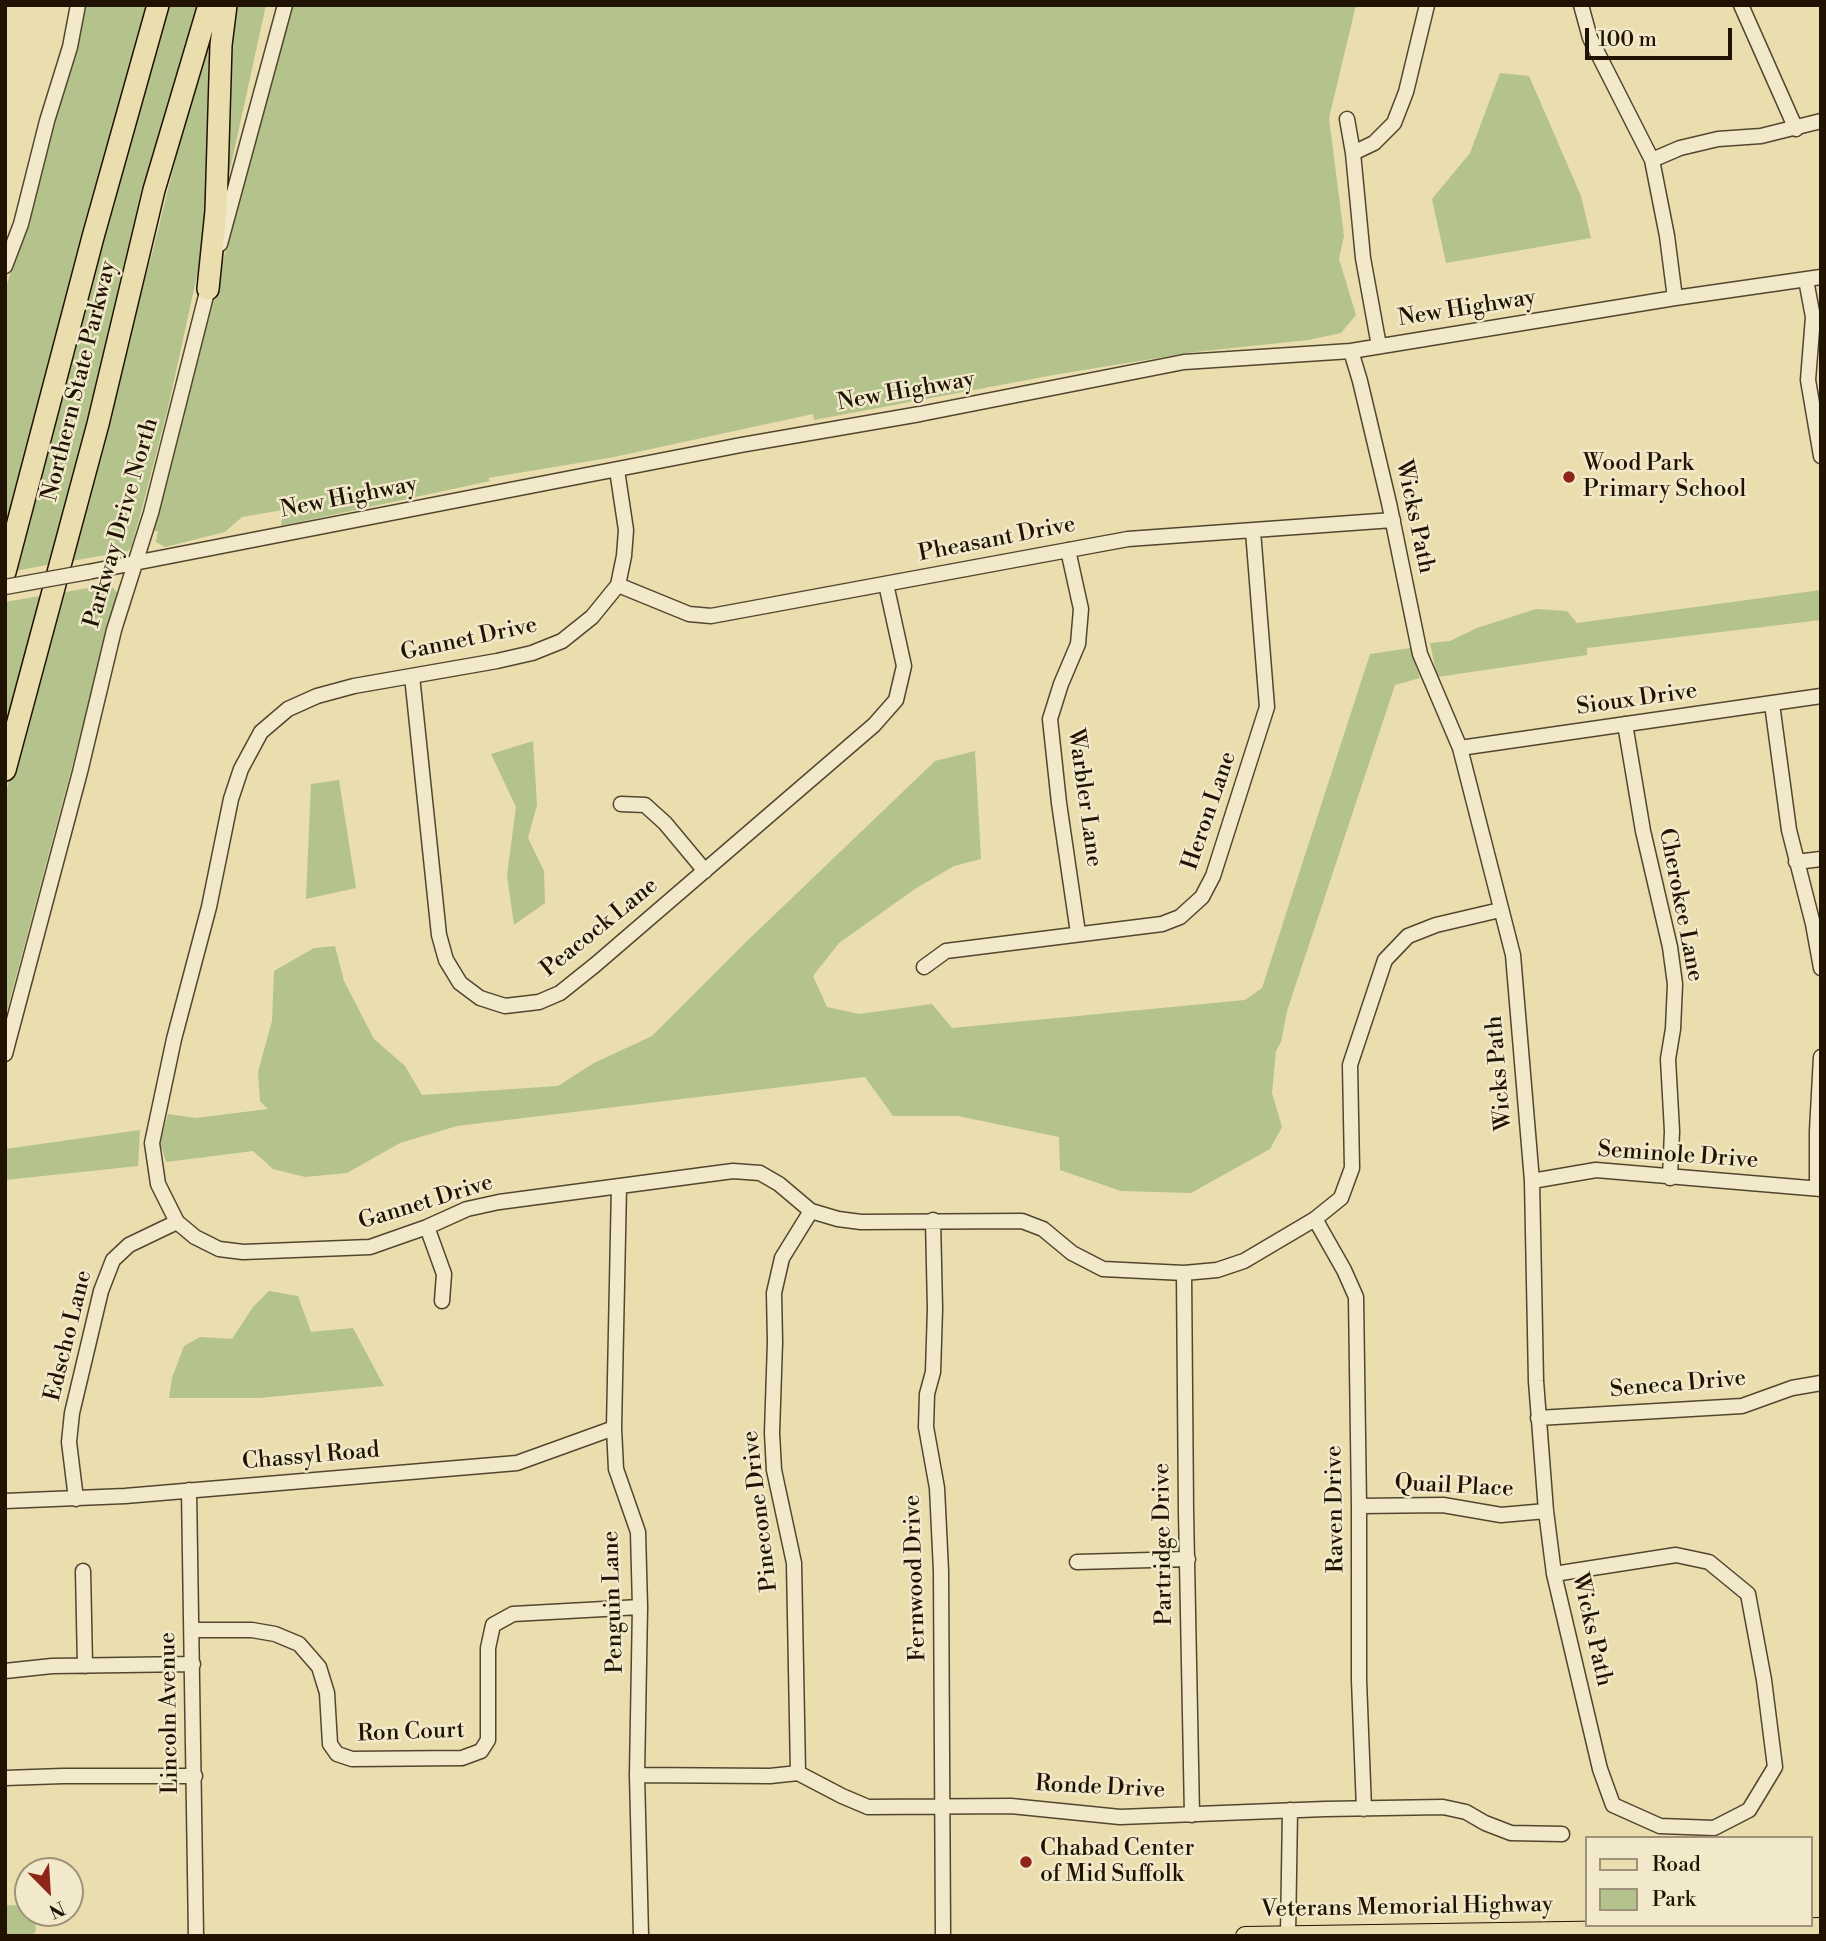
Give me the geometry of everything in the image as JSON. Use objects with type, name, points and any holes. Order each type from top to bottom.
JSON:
[{"type":"highway","name":"Northern State Parkway","points":[[5,572],[93,237],[158,5]]},
{"type":"highway","name":"Northern State Parkway","points":[[5,770],[98,424],[154,190],[209,5]]},
{"type":"highway","points":[[208,289],[216,211],[226,5]]},
{"type":"main road","name":"Veterans Memorial Highway","points":[[1245,1936],[1631,1933],[1821,1927]]},
{"type":"street","points":[[5,266],[21,224],[47,121],[70,47],[78,5]]},
{"type":"street","name":"Parkway Drive North","points":[[5,1054],[80,772],[114,630],[151,513],[285,5]]},
{"type":"street","points":[[1353,153],[1374,143],[1394,123],[1406,92],[1427,5]]},
{"type":"street","points":[[1581,5],[1590,38],[1652,160],[1667,236],[1675,298]]},
{"type":"street","points":[[1741,5],[1796,129]]},
{"type":"street","points":[[1347,119],[1363,258],[1379,346]]},
{"type":"street","points":[[1652,160],[1680,148],[1718,139],[1761,136],[1821,121]]},
{"type":"street","name":"New Highway","points":[[5,587],[1184,362],[1351,351],[1821,277]]},
{"type":"street","points":[[1805,280],[1814,317],[1808,380],[1821,456]]},
{"type":"street","name":"Wicks Path","points":[[1351,351],[1393,520],[1420,654],[1460,748],[1513,956],[1532,1181],[1538,1418],[1546,1511],[1554,1574],[1600,1769],[1613,1805],[1660,1826],[1714,1828],[1749,1810],[1775,1767],[1764,1680],[1748,1594],[1709,1562],[1676,1555],[1554,1574]]},
{"type":"street","name":"Gannet Drive","points":[[617,470],[626,530],[618,585],[592,617],[562,641],[520,656],[317,696],[288,709],[261,732],[241,769],[231,799],[209,907],[174,1039],[152,1143],[158,1184],[177,1222],[195,1237],[219,1250],[243,1252],[370,1247],[427,1227],[467,1209],[499,1202],[733,1171],[760,1173],[779,1184],[811,1211],[838,1219],[861,1222],[1021,1221],[1043,1229],[1072,1253],[1103,1269],[1184,1273],[1217,1270],[1244,1261],[1315,1219],[1340,1198],[1352,1168],[1350,1065],[1385,960],[1408,936],[1436,925],[1500,910]]},
{"type":"street","name":"Pheasant Drive","points":[[618,585],[689,614],[711,616],[1128,538],[1393,520]]},
{"type":"street","name":"Heron Lane","points":[[924,967],[946,951],[1162,924],[1180,917],[1202,897],[1213,876],[1267,708],[1253,531]]},
{"type":"street","name":"Warbler Lane","points":[[1068,550],[1081,608],[1078,644],[1061,684],[1051,719],[1059,803],[1078,933]]},
{"type":"street","name":"Peacock Lane","points":[[412,676],[439,935],[446,960],[460,983],[480,998],[505,1006],[539,1002],[560,993],[705,871],[874,725],[897,700],[904,666],[886,584]]},
{"type":"street","name":"Sioux Drive","points":[[1460,748],[1821,696]]},
{"type":"street","points":[[1772,704],[1789,830],[1813,923],[1821,968]]},
{"type":"street","name":"Cherokee Lane","points":[[1625,724],[1643,831],[1670,947],[1675,984],[1673,1029],[1668,1059],[1672,1132],[1670,1178]]},
{"type":"street","points":[[621,804],[645,806],[665,823],[705,871]]},
{"type":"street","points":[[1796,862],[1821,859]]},
{"type":"street","points":[[1819,1189],[1817,1131],[1821,1057]]},
{"type":"street","name":"Seminole Drive","points":[[1532,1181],[1596,1170],[1819,1189]]},
{"type":"street","name":"Penguin Lane","points":[[619,1186],[614,1428],[616,1469],[638,1532],[640,1607],[637,1775],[641,1936]]},
{"type":"street","name":"Pinecone Drive","points":[[798,1773],[794,1563],[774,1469],[774,1293],[782,1258],[811,1211]]},
{"type":"street","name":"Raven Drive","points":[[1315,1219],[1356,1297],[1359,1680],[1364,1809]]},
{"type":"street","name":"Fernwood Drive","points":[[933,1220],[933,1372],[927,1394],[926,1427],[937,1488],[941,1571],[943,1936]]},
{"type":"street","name":"Edscho Lane","points":[[76,1499],[69,1441],[72,1413],[101,1291],[113,1260],[129,1245],[177,1222]]},
{"type":"street","points":[[427,1227],[444,1274],[442,1301]]},
{"type":"street","name":"Partridge Drive","points":[[1184,1273],[1185,1511],[1192,1815]]},
{"type":"street","name":"Seneca Drive","points":[[1538,1418],[1742,1406],[1791,1388],[1821,1383]]},
{"type":"street","name":"Chassyl Road","points":[[5,1501],[76,1499],[517,1463],[614,1428]]},
{"type":"street","name":"Lincoln Avenue","points":[[189,1490],[196,1936]]},
{"type":"street","name":"Quail Place","points":[[1359,1506],[1443,1505],[1501,1515],[1546,1511]]},
{"type":"street","points":[[1077,1562],[1188,1559]]},
{"type":"street","points":[[83,1571],[85,1666]]},
{"type":"street","name":"Ron Court","points":[[192,1630],[252,1630],[275,1633],[299,1644],[319,1667],[327,1693],[330,1744],[332,1750],[343,1757],[461,1758],[481,1751],[488,1740],[488,1648],[493,1625],[513,1614],[640,1607]]},
{"type":"street","points":[[5,1671],[52,1666],[193,1664]]},
{"type":"street","points":[[637,1775],[769,1776],[798,1773]]},
{"type":"street","name":"Ronde Drive","points":[[798,1773],[868,1807],[1011,1806],[1120,1817],[1443,1807],[1466,1812],[1485,1824],[1511,1833],[1562,1834]]},
{"type":"street","points":[[5,1778],[195,1776]]},
{"type":"street","points":[[1289,1935],[1290,1810]]},
{"type":"green space","points":[[87,5],[148,5],[5,537],[5,291]]},
{"type":"green space","points":[[164,5],[202,5],[52,564],[10,572]]},
{"type":"green space","points":[[234,5],[266,5],[224,197],[220,191]]},
{"type":"green space","points":[[290,5],[1356,5],[1329,118],[1344,236],[1339,259],[1356,315],[1341,333],[1308,340],[1195,352],[1059,374],[814,420],[813,414],[614,457],[488,478],[490,481],[281,526],[283,510],[242,517],[225,532],[165,547],[156,542],[158,531],[152,531]]},
{"type":"green space","points":[[213,8],[213,155],[203,248],[168,408],[140,516],[128,551],[66,562],[153,250]]},
{"type":"green space","points":[[1500,73],[1529,76],[1581,196],[1591,238],[1446,263],[1432,199],[1470,153]]},
{"type":"green space","points":[[110,584],[118,594],[5,1018],[5,796],[60,593]]},
{"type":"green space","points":[[1821,590],[1821,620],[1587,648],[1587,655],[1437,677],[1430,643],[1450,641],[1477,628],[1536,609],[1567,611],[1577,623]]},
{"type":"green space","points":[[46,595],[5,746],[5,602]]},
{"type":"green space","points":[[1410,648],[1420,678],[1395,685],[1276,1051],[1272,1093],[1282,1127],[1270,1149],[1191,1193],[1121,1191],[1060,1170],[1059,1137],[958,1116],[893,1116],[865,1077],[457,1126],[400,1143],[347,1173],[305,1177],[273,1169],[253,1151],[166,1162],[160,1142],[168,1114],[196,1118],[268,1109],[260,1101],[258,1072],[272,1021],[274,971],[314,948],[335,946],[344,981],[374,1039],[405,1066],[422,1095],[558,1086],[594,1063],[652,1036],[935,761],[975,751],[981,859],[954,866],[915,889],[839,943],[813,976],[827,1007],[859,1014],[932,1004],[952,1028],[1245,1000],[1262,988],[1370,654]]},
{"type":"green space","points":[[533,741],[537,805],[528,838],[544,871],[545,903],[514,925],[507,875],[516,807],[491,754]]},
{"type":"green space","points":[[339,780],[356,888],[306,899],[311,784]]},
{"type":"green space","points":[[140,1130],[138,1166],[5,1180],[5,1149]]},
{"type":"green space","points":[[269,1291],[298,1296],[311,1332],[353,1328],[384,1386],[259,1398],[169,1398],[172,1378],[184,1346],[200,1337],[232,1339],[253,1307]]},
{"type":"green space","points":[[5,1905],[14,1905],[14,1927],[35,1927],[36,1930],[32,1936],[5,1936]]},
{"type":"place","name":"Wood Park Primary School","points":[[1569,477]]},
{"type":"place","name":"Chabad Center of Mid Suffolk","points":[[1026,1862]]}]
